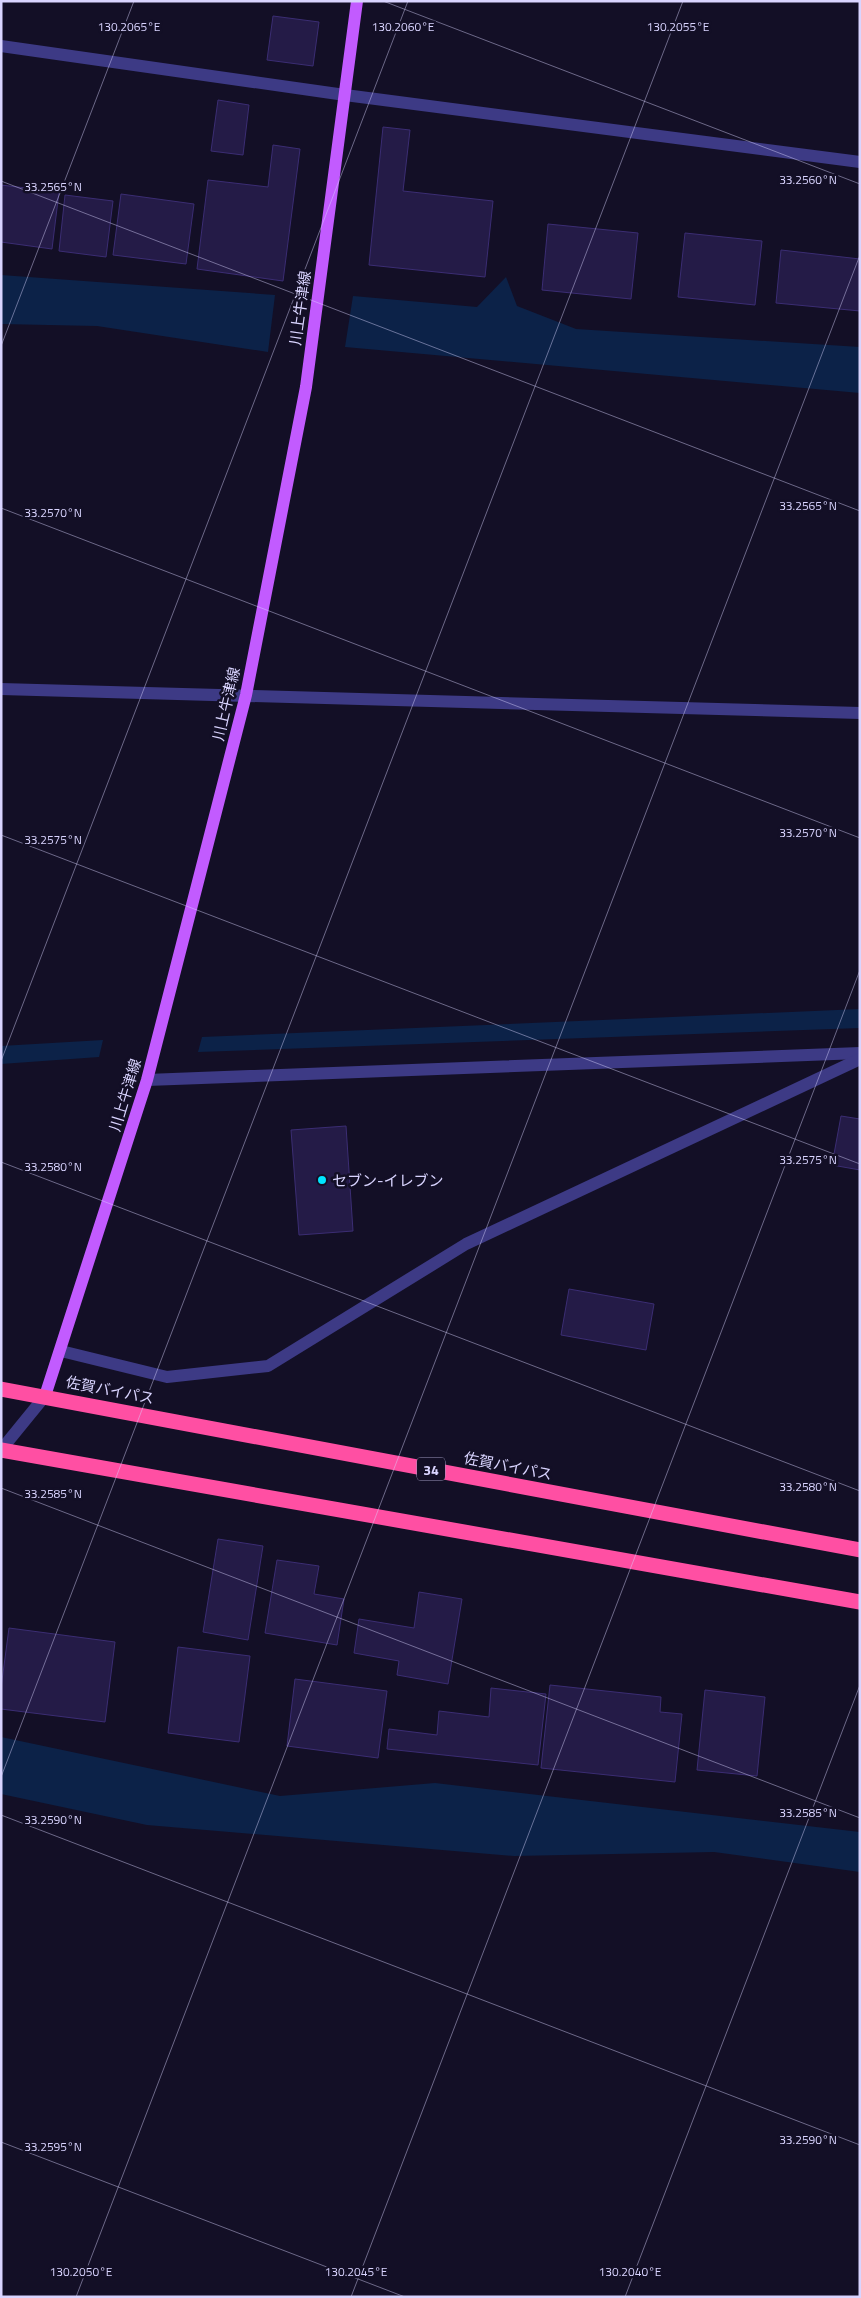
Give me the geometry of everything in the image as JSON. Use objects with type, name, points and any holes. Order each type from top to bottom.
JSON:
[{"type":"highway","name":"佐賀バイパス","points":[[1,1388],[860,1550]]},
{"type":"highway","points":[[1,1450],[860,1602]]},
{"type":"main road","name":"川上牛津線","points":[[45,1396],[147,1080],[246,695],[306,387],[357,1]]},
{"type":"street","points":[[1,46],[345,95],[860,162]]},
{"type":"street","points":[[1,689],[860,714]]},
{"type":"street","points":[[147,1080],[860,1053]]},
{"type":"street","points":[[61,1351],[167,1377],[268,1366],[466,1244],[860,1059]]},
{"type":"street","points":[[1,1450],[45,1396]]},
{"type":"water","points":[[1,275],[275,295],[268,352],[97,326],[1,324]]},
{"type":"water","points":[[506,277],[517,306],[576,329],[860,347],[860,393],[345,347],[353,296],[477,307]]},
{"type":"water","points":[[860,1009],[860,1028],[198,1052],[202,1037]]},
{"type":"water","points":[[103,1040],[99,1057],[1,1064],[1,1046]]},
{"type":"water","points":[[1,1737],[280,1796],[435,1783],[860,1832],[860,1872],[714,1852],[514,1856],[147,1825],[1,1794]]},
{"type":"building","points":[[273,16],[319,22],[313,66],[267,60]]},
{"type":"building","points":[[218,100],[249,105],[243,155],[211,151]]},
{"type":"building","points":[[383,127],[410,130],[403,191],[493,201],[485,277],[369,265]]},
{"type":"building","points":[[273,145],[300,149],[283,281],[197,269],[208,180],[268,187]]},
{"type":"building","points":[[1,185],[59,192],[52,249],[1,242]]},
{"type":"building","points":[[121,194],[194,204],[186,264],[113,255]]},
{"type":"building","points":[[65,195],[113,201],[106,257],[59,251]]},
{"type":"building","points":[[548,224],[638,233],[631,299],[542,290]]},
{"type":"building","points":[[685,233],[762,241],[755,305],[678,297]]},
{"type":"building","points":[[781,250],[860,259],[860,311],[776,303]]},
{"type":"building","points":[[841,1116],[860,1119],[860,1170],[832,1165]]},
{"type":"building","name":"セブン-イレブン","points":[[346,1126],[353,1231],[299,1235],[291,1130]]},
{"type":"building","points":[[569,1289],[654,1304],[646,1350],[561,1335]]},
{"type":"building","points":[[218,1539],[263,1546],[248,1640],[203,1632]]},
{"type":"building","points":[[277,1560],[319,1566],[314,1594],[344,1599],[337,1645],[265,1633]]},
{"type":"building","points":[[419,1592],[462,1599],[448,1684],[397,1675],[399,1661],[354,1653],[359,1619],[414,1628]]},
{"type":"building","points":[[9,1628],[115,1642],[105,1722],[1,1709],[1,1688]]},
{"type":"building","points":[[178,1647],[250,1656],[239,1742],[168,1733]]},
{"type":"building","points":[[295,1679],[387,1691],[378,1758],[287,1746]]},
{"type":"building","points":[[550,1685],[661,1697],[660,1712],[682,1714],[675,1782],[541,1768]]},
{"type":"building","points":[[491,1688],[546,1694],[538,1765],[387,1749],[389,1729],[437,1735],[439,1711],[489,1717]]},
{"type":"building","points":[[705,1690],[765,1697],[757,1776],[697,1770]]},
{"type":"place","name":"セブン-イレブン","points":[[322,1180]]}]
